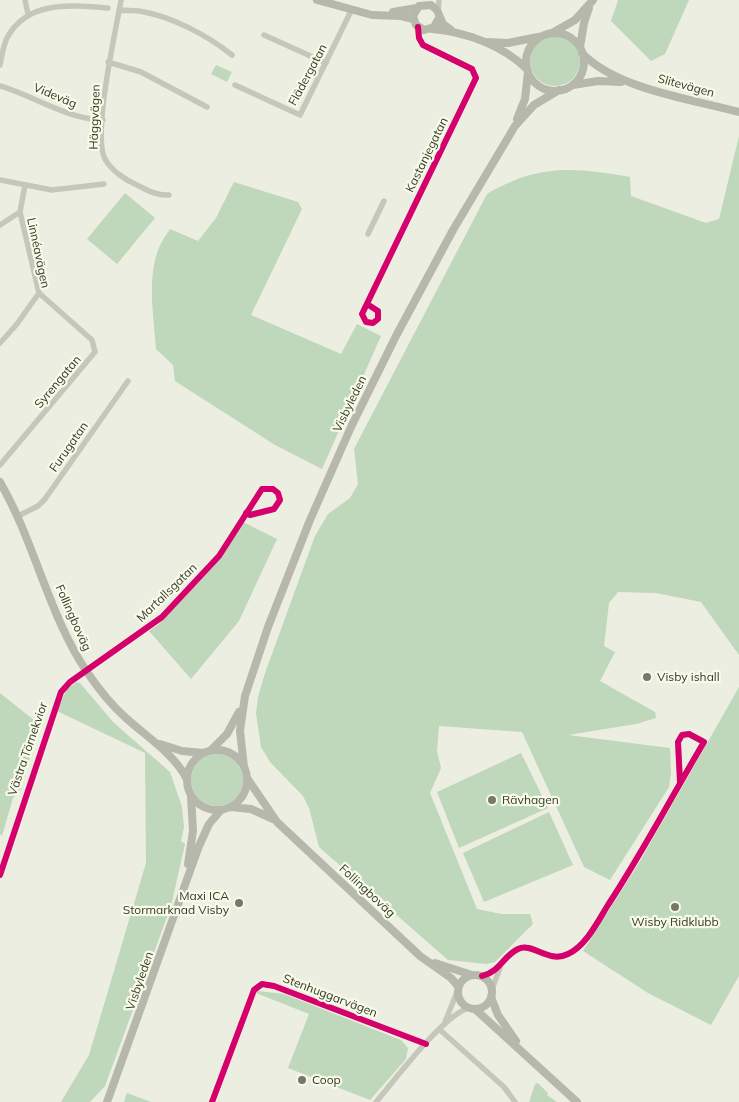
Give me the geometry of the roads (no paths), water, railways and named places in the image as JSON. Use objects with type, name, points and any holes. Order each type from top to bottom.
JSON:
[{"type":"main road","points":[[317,0],[416,23],[430,29],[453,31],[483,41],[507,53],[527,70],[540,87],[560,90],[571,86],[582,71],[581,50],[584,23],[593,0]]},
{"type":"main road","points":[[483,41],[508,43],[551,33],[575,20],[593,0]]},
{"type":"main road","points":[[364,12],[388,12],[417,8],[428,2],[453,31]]},
{"type":"main road","points":[[416,23],[417,8]]},
{"type":"main road","points":[[430,29],[439,15]]},
{"type":"main road","points":[[551,33],[569,36],[581,50]]},
{"type":"main road","points":[[527,70],[529,50],[542,36]]},
{"type":"main road","name":"Slitevägen","points":[[581,50],[600,69],[628,82],[739,112]]},
{"type":"main road","name":"Visbyleden","points":[[206,753],[227,734],[242,708],[268,627],[310,520],[351,427],[420,289],[515,126],[525,99],[527,70]]},
{"type":"main road","name":"Slitevägen","points":[[571,86],[598,81],[628,82]]},
{"type":"main road","name":"Visbyleden","points":[[515,126],[534,105],[560,90]]},
{"type":"main road","name":"Follingboväg","points":[[0,482],[18,516],[65,631],[86,671],[117,708],[175,760],[187,779]]},
{"type":"main road","name":"Visbyleden","points":[[242,708],[240,739],[244,767]]},
{"type":"main road","name":"Follingboväg","points":[[156,742],[182,751],[206,753]]},
{"type":"main road","points":[[217,750],[229,753],[236,757],[244,767],[247,778],[242,797],[230,807],[221,810],[203,807],[191,794],[187,779],[191,766],[206,753],[217,750]]},
{"type":"main road","name":"Follingboväg","points":[[247,778],[277,822],[420,956],[451,978],[458,989]]},
{"type":"main road","name":"Visbyleden","points":[[185,882],[193,831],[191,794]]},
{"type":"main road","name":"Follingboväg","points":[[230,807],[259,812],[277,822]]},
{"type":"main road","name":"Visbyleden","points":[[109,1102],[185,882],[206,829],[221,810]]},
{"type":"main road","name":"Follingboväg","points":[[420,956],[442,966],[472,975]]},
{"type":"main road","points":[[525,1053],[498,1015],[489,982],[482,976],[472,975],[462,979],[458,989],[461,1003],[472,1009],[525,1053],[577,1102]]},
{"type":"main road","points":[[472,1009],[484,1006],[491,993]]},
{"type":"street","points":[[25,0],[28,14]]},
{"type":"street","name":"Häggvägen","points":[[121,0],[108,62],[102,152],[110,167],[132,183],[160,196],[169,195]]},
{"type":"street","points":[[439,0],[439,15]]},
{"type":"street","points":[[0,65],[8,36],[28,14],[61,4],[108,8]]},
{"type":"street","name":"Flädergatan","points":[[235,85],[300,115],[352,9]]},
{"type":"street","points":[[119,10],[139,11],[167,19],[213,42],[232,55]]},
{"type":"street","points":[[416,23],[421,42]]},
{"type":"street","points":[[421,42],[430,29]]},
{"type":"street","points":[[264,35],[326,63]]},
{"type":"street","name":"Kastanjegatan","points":[[366,304],[476,78],[472,69],[428,48],[421,42]]},
{"type":"street","points":[[108,62],[141,72],[207,107]]},
{"type":"street","name":"Videväg","points":[[0,86],[20,92],[87,120],[103,120]]},
{"type":"street","points":[[0,180],[52,190],[104,184]]},
{"type":"street","name":"Linnéavägen","points":[[0,343],[17,324],[39,293],[20,212],[24,185]]},
{"type":"street","points":[[368,234],[384,201]]},
{"type":"street","points":[[0,225],[4,220],[20,212]]},
{"type":"street","name":"Syrengatan","points":[[0,465],[39,421],[96,350],[92,340],[39,293]]},
{"type":"street","name":"Furugatan","points":[[18,516],[38,506],[45,499],[128,381]]},
{"type":"street","name":"Martallsgatan","points":[[86,671],[162,617],[219,556],[246,513],[262,489],[273,489],[278,493],[280,500],[274,509],[250,515],[246,513]]},
{"type":"street","name":"Västra Törnekvior","points":[[0,874],[57,701],[67,685],[86,671]]},
{"type":"street","points":[[482,976],[494,972],[512,952],[520,948],[529,948],[555,958],[565,956],[576,950],[593,929],[622,885],[704,742],[689,734],[682,735],[678,742],[680,782]]},
{"type":"street","points":[[491,993],[501,966]]},
{"type":"street","name":"Stenhuggarvägen","points":[[212,1102],[254,990],[262,984],[274,986],[426,1044]]},
{"type":"street","points":[[441,1027],[458,989]]},
{"type":"street","points":[[376,1102],[441,1027],[461,1011],[472,1009]]},
{"type":"street","points":[[441,1027],[504,1087],[515,1102]]},
{"type":"place","name":"Visby ishall","points":[[647,677]]},
{"type":"place","name":"Rävhagen","points":[[492,800]]},
{"type":"place","name":"Maxi ICA Stormarknad Visby","points":[[239,903]]},
{"type":"place","name":"Wisby Ridklubb","points":[[675,907]]},
{"type":"place","name":"Coop","points":[[302,1080]]}]
